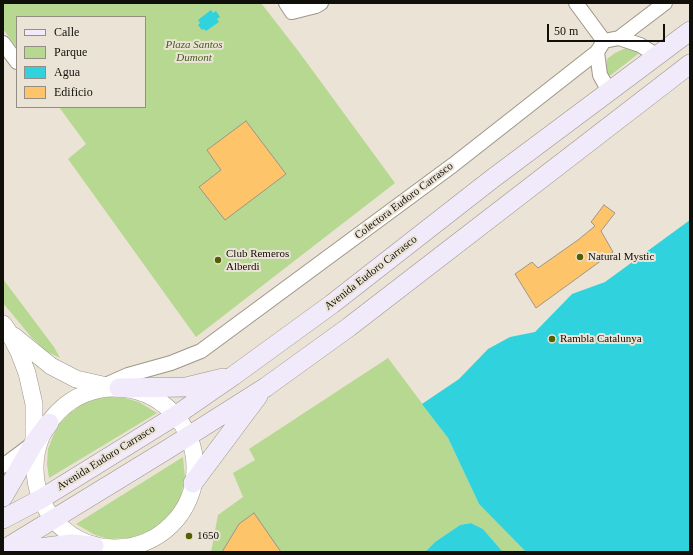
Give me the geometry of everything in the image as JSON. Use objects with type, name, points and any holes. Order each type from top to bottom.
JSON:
[{"type":"main road","name":"Avenida Eudoro Carrasco","points":[[3,519],[41,498],[175,416],[233,376],[332,304],[492,179],[690,31]]},
{"type":"main road","points":[[3,550],[188,437],[266,387],[349,327],[690,64]]},
{"type":"main road","points":[[112,386],[186,387],[233,376]]},
{"type":"main road","points":[[193,483],[266,387]]},
{"type":"main road","points":[[3,497],[13,482],[34,442],[49,423]]},
{"type":"main road","points":[[6,552],[71,544],[94,546]]},
{"type":"street","points":[[289,7],[316,6],[321,3]]},
{"type":"street","points":[[576,3],[601,47],[600,75],[609,91]]},
{"type":"street","name":"Colectora Eudoro Carrasco","points":[[76,379],[112,386],[201,351],[453,165],[601,47],[619,38],[664,3]]},
{"type":"street","points":[[619,38],[640,45],[656,55]]},
{"type":"street","points":[[3,43],[16,61]]},
{"type":"street","points":[[6,328],[51,366],[76,379],[112,386],[150,396],[175,416],[188,437],[194,460],[193,483],[186,504],[174,522],[158,536],[138,545],[116,548],[94,546],[72,536],[54,520],[41,498],[36,480],[34,404],[27,373],[6,328]]},
{"type":"street","points":[[35,462],[39,443],[49,423],[57,412],[79,396],[112,386]]},
{"type":"street","points":[[3,466],[34,442]]},
{"type":"green space","name":"Club Remeros Alberdi","points":[[3,3],[261,3],[299,52],[395,183],[196,337],[68,159],[86,144],[60,108],[146,108],[146,16],[16,16],[16,47],[3,29]]},
{"type":"green space","points":[[626,48],[636,50],[638,54],[609,76],[607,74],[606,67],[607,59]]},
{"type":"green space","points":[[3,279],[54,347],[60,358],[46,351],[32,338],[3,303]]},
{"type":"green space","points":[[388,358],[448,438],[479,504],[526,552],[503,552],[483,529],[471,523],[460,525],[435,542],[425,552],[211,552],[218,515],[243,497],[233,473],[255,460],[249,449]]},
{"type":"green space","points":[[110,397],[125,398],[139,402],[157,413],[49,478],[47,464],[48,449],[60,423],[70,413],[83,404],[96,399]]},
{"type":"green space","points":[[183,457],[185,478],[180,499],[168,518],[151,531],[131,538],[109,539],[95,535],[76,524]]},
{"type":"water","points":[[211,10],[213,13],[216,11],[220,17],[217,19],[219,22],[206,31],[204,29],[202,30],[198,25],[200,23],[198,20]]},
{"type":"water","name":"Rambla Catalunya","points":[[690,220],[690,552],[526,552],[479,504],[448,438],[422,404],[459,379],[488,349],[510,337],[535,332],[572,294],[605,282]]},
{"type":"water","points":[[471,523],[483,529],[503,552],[425,552],[435,542],[460,525]]},
{"type":"building","name":"Club Remeros Alberdi","points":[[246,121],[286,174],[225,220],[199,187],[221,170],[207,150]]},
{"type":"building","name":"Natural Mystic","points":[[604,205],[615,213],[601,231],[613,252],[536,308],[515,274],[532,262],[538,268],[578,240],[595,226],[591,222]]},
{"type":"building","points":[[254,513],[281,552],[222,552],[239,524]]},
{"type":"place","name":"Natural Mystic","points":[[580,257]]},
{"type":"place","name":"Club Remeros Alberdi","points":[[218,260]]},
{"type":"place","name":"Rambla Catalunya","points":[[552,339]]},
{"type":"place","name":"1650","points":[[189,536]]},
{"type":"park label","name":"Plaza Santos Dumont","points":[[194,51]]}]
